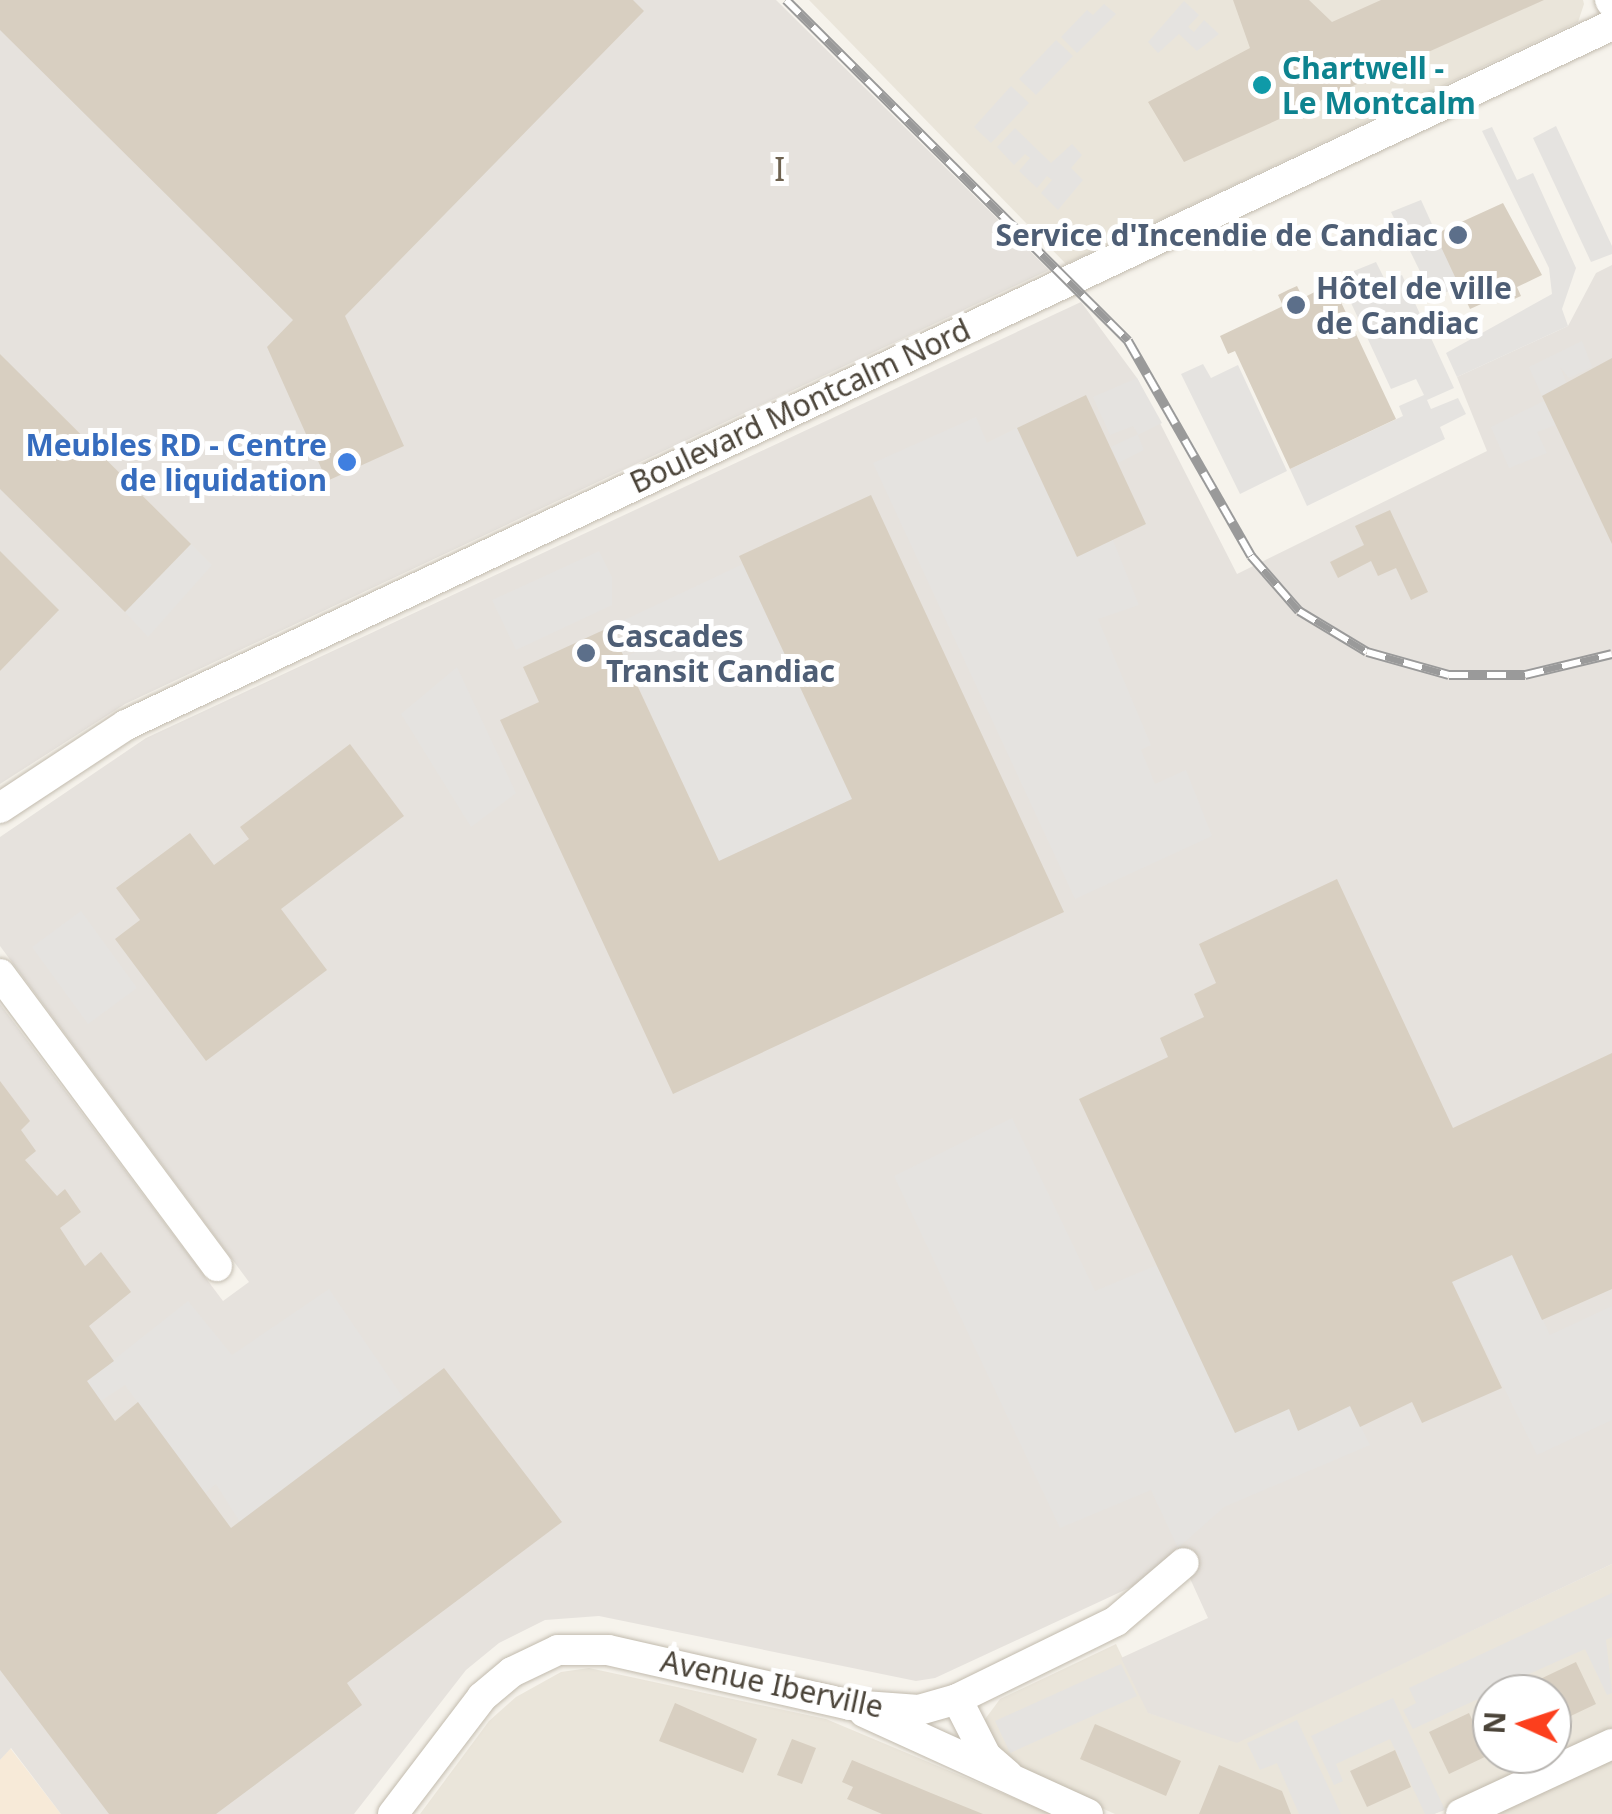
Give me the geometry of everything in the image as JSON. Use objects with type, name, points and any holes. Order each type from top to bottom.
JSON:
[{"type":"street","name":"Boulevard Montcalm Nord","points":[[0,808],[126,725],[1612,25]]},
{"type":"street","points":[[0,974],[217,1266]]},
{"type":"street","name":"Avenue Iberville","points":[[393,1814],[482,1697],[512,1672],[558,1650],[608,1650],[850,1705],[908,1711],[958,1699],[1116,1621],[1184,1563]]},
{"type":"street","points":[[958,1699],[986,1756],[1018,1783]]},
{"type":"street","points":[[850,1705],[911,1739],[1088,1814]]},
{"type":"street","points":[[1461,1814],[1612,1744]]},
{"type":"shaded area","points":[[0,0],[776,0],[1049,270],[125,704],[0,784]]},
{"type":"shaded area","points":[[809,0],[1583,0],[1584,4],[1578,22],[1066,264]]},
{"type":"shaded area","points":[[1184,1],[1199,15],[1188,27],[1194,32],[1204,20],[1219,34],[1197,51],[1179,34],[1158,53],[1148,42]]},
{"type":"shaded area","points":[[1104,4],[1116,14],[1077,53],[1061,37],[1087,10],[1093,15]]},
{"type":"shaded area","points":[[1056,40],[1073,56],[1036,95],[1019,79]]},
{"type":"shaded area","points":[[1011,86],[1029,103],[991,143],[974,127]]},
{"type":"shaded area","points":[[1556,126],[1612,246],[1612,254],[1591,262],[1533,138]]},
{"type":"shaded area","points":[[1492,127],[1517,180],[1533,173],[1576,268],[1562,309],[1568,326],[1457,377],[1446,353],[1552,294],[1549,268],[1482,131]]},
{"type":"shaded area","points":[[1015,128],[1051,163],[1072,144],[1082,155],[1071,168],[1083,180],[1058,210],[1041,193],[1052,180],[1047,176],[1037,188],[1019,171],[1030,158],[1025,154],[1014,165],[997,147]]},
{"type":"shaded area","points":[[1421,200],[1460,286],[1433,298],[1391,212]]},
{"type":"shaded area","points":[[1376,262],[1386,282],[1402,275],[1454,388],[1427,400],[1431,409],[1458,398],[1466,414],[1440,427],[1445,439],[1307,506],[1290,469],[1403,416],[1399,406],[1424,395],[1416,379],[1391,389],[1339,277]]},
{"type":"shaded area","points":[[1612,265],[1612,1564],[1237,1743],[1148,1713],[1121,1658],[1208,1618],[1183,1563],[935,1678],[916,1681],[599,1616],[545,1620],[499,1643],[466,1670],[354,1814],[61,1814],[11,1748],[0,1760],[0,1004],[223,1301],[249,1282],[0,946],[0,837],[146,738],[1081,302],[1137,378],[1237,574],[1487,451],[1457,377],[1568,326],[1596,273]]},
{"type":"shaded area","points":[[1582,341],[1592,367],[1569,378],[1560,367],[1567,384],[1542,396],[1529,367]]},
{"type":"shaded area","points":[[1203,364],[1211,378],[1238,365],[1287,471],[1240,494],[1181,374]]},
{"type":"shaded area","points":[[1137,378],[1162,423],[1138,435],[1144,450],[1118,463],[1111,447],[1138,434],[1133,426],[1110,435],[1093,397]]},
{"type":"shaded area","points":[[1544,401],[1556,425],[1537,432],[1547,453],[1509,468],[1491,427]]},
{"type":"shaded area","points":[[976,417],[987,443],[1017,428],[1077,556],[1113,540],[1139,605],[1098,619],[1151,745],[1141,750],[1155,784],[1186,770],[1212,836],[1075,899],[873,463]]},
{"type":"shaded area","points":[[191,544],[212,565],[148,637],[125,612]]},
{"type":"shaded area","points":[[599,551],[612,577],[612,605],[516,650],[492,600]]},
{"type":"shaded area","points":[[743,564],[852,799],[719,861],[625,658],[635,652],[620,622]]},
{"type":"shaded area","points":[[457,667],[516,793],[471,827],[401,714]]},
{"type":"shaded area","points":[[81,911],[137,988],[88,1024],[32,947]]},
{"type":"shaded area","points":[[1012,1118],[1095,1291],[1157,1265],[1289,1409],[1350,1406],[1370,1445],[1224,1507],[1178,1548],[1151,1490],[1060,1528],[894,1176]]},
{"type":"shaded area","points":[[1512,1255],[1550,1335],[1612,1306],[1612,1420],[1537,1455],[1452,1282]]},
{"type":"shaded area","points":[[329,1289],[404,1399],[240,1522],[216,1484],[205,1493],[125,1385],[101,1401],[87,1381],[188,1301],[232,1355]]},
{"type":"shaded area","points":[[1612,1564],[1612,1730],[1572,1749],[1572,1674],[1472,1674],[1472,1774],[1519,1774],[1434,1814],[1115,1814],[1029,1776],[1000,1755],[983,1722],[1000,1699],[1116,1644],[1149,1713],[1237,1742]]},
{"type":"shaded area","points":[[1612,1593],[1612,1637],[1606,1640],[1612,1693],[1607,1695],[1585,1649],[1529,1674],[1472,1674],[1472,1702],[1413,1729],[1403,1710],[1416,1703],[1409,1688]]},
{"type":"shaded area","points":[[1121,1664],[1137,1696],[1010,1753],[995,1721]]},
{"type":"shaded area","points":[[589,1668],[826,1719],[1052,1814],[420,1814],[489,1721],[516,1697],[561,1672]]},
{"type":"shaded area","points":[[1393,1698],[1445,1810],[1425,1814],[1390,1739],[1336,1764],[1343,1781],[1334,1785],[1311,1736]]},
{"type":"shaded area","points":[[1297,1720],[1341,1814],[1299,1814],[1277,1763],[1260,1770],[1247,1743]]},
{"type":"shaded area","points":[[10,1748],[61,1814],[0,1814],[0,1760]]},
{"type":"shaded area","points":[[1612,1756],[1612,1814],[1488,1814]]},
{"type":"building","points":[[0,0],[633,0],[644,11],[345,316],[404,446],[327,481],[267,347],[293,320],[0,30]]},
{"type":"building","name":"Chartwell - Le Montcalm","points":[[1233,0],[1309,0],[1332,22],[1381,0],[1544,0],[1184,162],[1148,102],[1250,48]]},
{"type":"building","points":[[1503,203],[1542,275],[1517,287],[1521,296],[1503,304],[1499,296],[1470,309],[1435,234]]},
{"type":"building","points":[[1332,283],[1396,419],[1290,469],[1235,351],[1228,354],[1220,336],[1283,306],[1278,295],[1288,290],[1297,286],[1303,298]]},
{"type":"building","points":[[0,354],[191,544],[125,612],[0,489]]},
{"type":"building","points":[[1612,358],[1612,544],[1542,396]]},
{"type":"building","points":[[1086,395],[1146,524],[1077,557],[1017,428]]},
{"type":"building","points":[[871,495],[1064,912],[673,1094],[500,720],[539,702],[523,667],[610,627],[719,861],[852,799],[739,556]]},
{"type":"building","points":[[1390,510],[1428,592],[1411,600],[1396,568],[1378,576],[1371,561],[1338,578],[1330,562],[1364,545],[1355,526]]},
{"type":"building","points":[[0,551],[59,610],[0,671]]},
{"type":"building","points":[[350,744],[404,816],[281,909],[327,970],[206,1061],[115,939],[140,920],[116,888],[190,833],[214,865],[249,839],[240,827]]},
{"type":"building","points":[[1337,879],[1453,1128],[1612,1053],[1612,1289],[1542,1320],[1512,1255],[1452,1282],[1502,1388],[1422,1423],[1412,1402],[1360,1427],[1350,1406],[1298,1431],[1289,1409],[1235,1433],[1079,1099],[1168,1057],[1160,1038],[1204,1017],[1194,994],[1216,983],[1199,944]]},
{"type":"building","points":[[0,1081],[30,1121],[21,1130],[36,1151],[25,1160],[57,1196],[65,1189],[81,1212],[60,1228],[85,1266],[101,1252],[131,1292],[89,1326],[114,1361],[87,1381],[115,1421],[138,1402],[231,1528],[444,1368],[562,1522],[347,1683],[362,1705],[216,1814],[109,1814],[0,1670]]},
{"type":"building","points":[[1576,1662],[1596,1704],[1572,1715],[1572,1674],[1551,1674]]},
{"type":"building","points":[[675,1703],[757,1739],[743,1773],[659,1741]]},
{"type":"building","points":[[1469,1713],[1472,1763],[1449,1774],[1429,1732]]},
{"type":"building","points":[[1095,1724],[1181,1761],[1166,1796],[1080,1759]]},
{"type":"building","points":[[792,1739],[816,1748],[802,1784],[777,1775]]},
{"type":"building","points":[[1395,1750],[1411,1787],[1367,1807],[1350,1771]]},
{"type":"building","points":[[852,1760],[983,1814],[882,1814],[847,1799],[853,1787],[842,1782]]},
{"type":"building","points":[[1219,1765],[1282,1791],[1291,1814],[1199,1814]]},
{"type":"railway","points":[[786,0],[1128,341],[1251,556],[1299,611],[1367,652],[1449,675],[1525,675],[1612,654]]},
{"type":"place","name":"Chartwell - Le Montcalm","points":[[1262,85]]},
{"type":"place","name":"Service d'Incendie de Candiac","points":[[1458,235]]},
{"type":"place","name":"Hôtel de ville de Candiac","points":[[1296,305]]},
{"type":"place","name":"Meubles RD - Centre de liquidation","points":[[347,462]]},
{"type":"place","name":"Cascades Transit Candiac","points":[[586,653]]},
{"type":"district","name":"I","points":[[781,169]]}]
